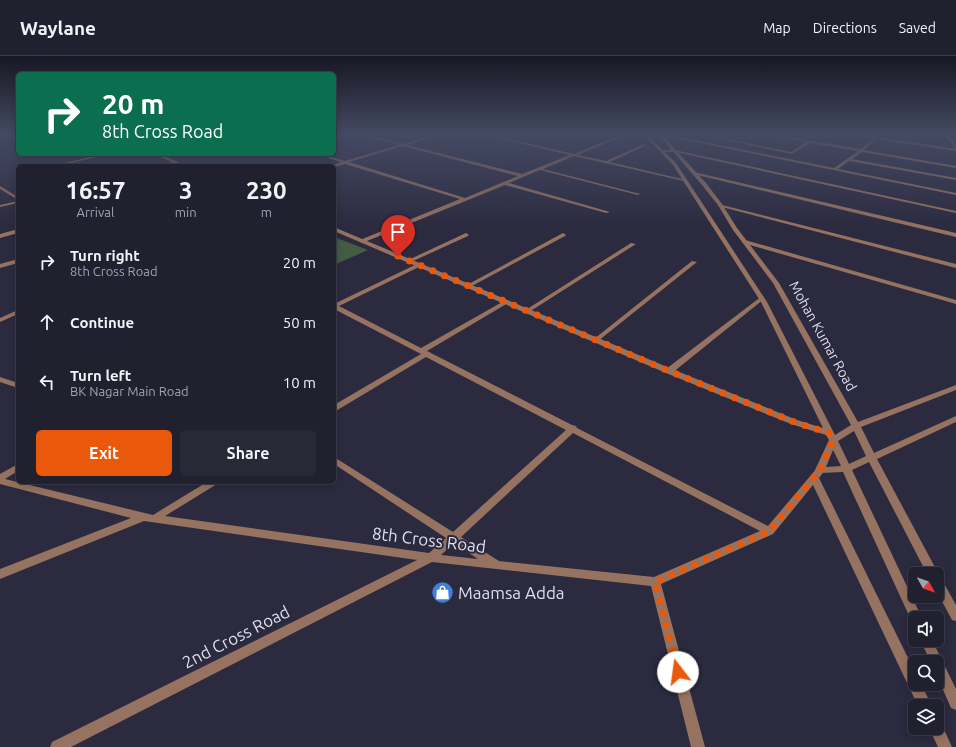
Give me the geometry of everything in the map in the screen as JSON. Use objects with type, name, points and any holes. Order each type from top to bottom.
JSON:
[{"type":"street","points":[[351,165],[464,199]]},
{"type":"street","points":[[481,165],[523,176]]},
{"type":"street","points":[[362,241],[549,165]]},
{"type":"street","points":[[621,165],[684,180]]},
{"type":"street","points":[[676,165],[762,298],[831,436],[913,611]]},
{"type":"street","name":"Mohan Kumar Road","points":[[687,165],[720,205],[735,229],[776,283],[856,426],[929,567]]},
{"type":"street","points":[[741,165],[956,212]]},
{"type":"street","points":[[811,165],[956,194]]},
{"type":"street","points":[[834,170],[841,165]]},
{"type":"street","points":[[878,165],[956,179]]},
{"type":"street","points":[[941,165],[956,168]]},
{"type":"street","points":[[540,169],[638,194]]},
{"type":"street","points":[[694,173],[956,235]]},
{"type":"street","points":[[504,183],[608,212]]},
{"type":"street","points":[[0,186],[16,198]]},
{"type":"street","points":[[0,206],[16,202]]},
{"type":"street","points":[[720,205],[956,266]]},
{"type":"street","points":[[336,230],[669,371],[831,436],[956,386]]},
{"type":"street","points":[[0,236],[16,232]]},
{"type":"street","points":[[409,261],[466,235]]},
{"type":"street","points":[[468,286],[563,235]]},
{"type":"street","points":[[745,242],[956,302]]},
{"type":"street","points":[[527,311],[633,244]]},
{"type":"street","points":[[0,266],[16,262]]},
{"type":"street","points":[[596,340],[694,262]]},
{"type":"street","points":[[336,305],[419,265]]},
{"type":"street","points":[[669,371],[762,298]]},
{"type":"street","points":[[336,408],[506,302]]},
{"type":"street","points":[[336,307],[573,428],[769,531]]},
{"type":"street","points":[[0,320],[16,313]]},
{"type":"street","points":[[0,378],[16,385]]},
{"type":"street","points":[[817,474],[846,469],[872,459],[956,420]]},
{"type":"street","name":"2nd Cross Road","points":[[57,747],[431,558],[573,428]]},
{"type":"street","points":[[698,747],[655,582],[769,531],[817,474],[831,436]]},
{"type":"street","points":[[336,461],[498,565]]},
{"type":"street","points":[[0,479],[16,468]]},
{"type":"street","points":[[817,474],[922,699]]},
{"type":"street","name":"8th Cross Road","points":[[0,479],[16,483]]},
{"type":"street","name":"8th Cross Road","points":[[19,484],[143,517],[431,558],[655,582]]},
{"type":"street","points":[[155,518],[211,484]]},
{"type":"street","points":[[0,574],[143,517]]},
{"type":"street","points":[[944,594],[956,616]]},
{"type":"street","points":[[944,677],[956,703]]},
{"type":"street","points":[[939,735],[945,747]]},
{"type":"green space","points":[[336,238],[368,250],[336,264]]},
{"type":"place","name":"Maamsa Adda","points":[[443,593]]},
{"type":"route","points":[[398,256],[669,371],[794,422],[829,433],[833,440],[820,470],[769,531],[655,582],[678,672]]}]
